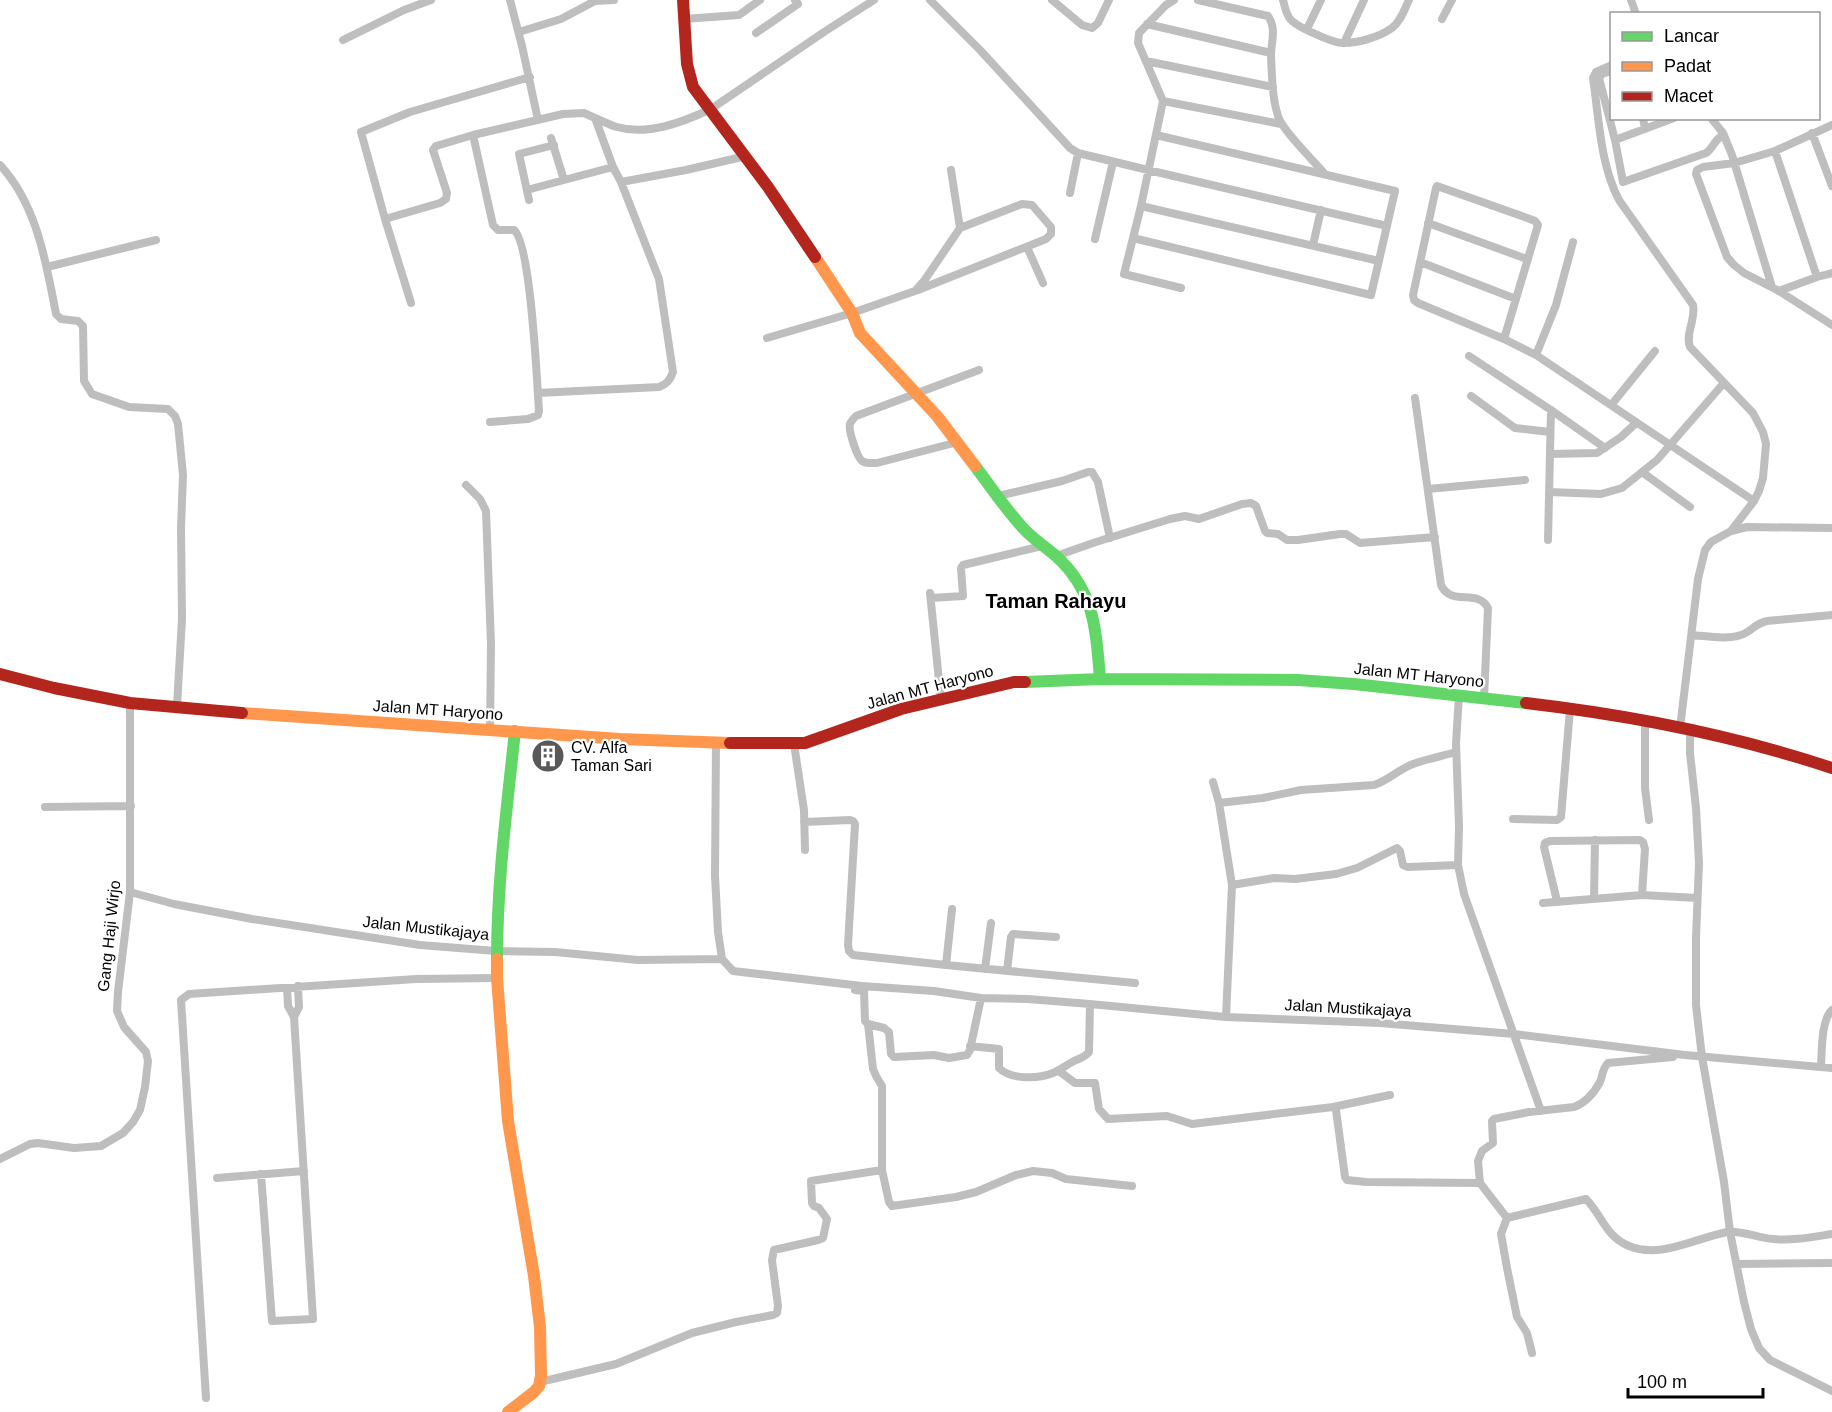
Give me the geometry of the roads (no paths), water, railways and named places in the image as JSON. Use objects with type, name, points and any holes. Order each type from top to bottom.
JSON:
[{"type":"main road","points":[[683,0],[687,64],[693,87],[768,187],[852,313],[861,333],[870,345],[917,394],[958,442],[1024,530],[1056,556],[1080,584],[1091,608],[1095,625],[1100,679]]},
{"type":"main road","name":"Jalan MT Haryono","points":[[0,674],[54,688],[130,702],[271,715],[620,739],[794,744],[805,743],[901,709],[1014,682],[1100,679],[1298,680],[1459,696],[1645,720],[1790,754],[1832,768]]},
{"type":"main road","points":[[508,1412],[534,1392],[540,1382],[540,1327],[508,1121],[497,978],[496,951],[502,860],[515,731]]},
{"type":"street","points":[[344,40],[404,10],[431,0]]},
{"type":"street","points":[[510,0],[530,77],[538,120]]},
{"type":"street","points":[[519,32],[561,19],[594,1],[614,0]]},
{"type":"street","points":[[684,19],[739,15],[760,0]]},
{"type":"street","points":[[756,33],[798,4],[795,0]]},
{"type":"street","points":[[385,219],[444,201],[447,193],[434,147],[473,135],[581,112],[627,129],[654,128],[692,118],[711,109],[874,0]]},
{"type":"street","points":[[930,0],[980,50],[1070,148],[1078,153],[1387,226]]},
{"type":"street","points":[[1052,0],[1082,25],[1092,28],[1098,23],[1109,0]]},
{"type":"street","points":[[1061,9],[1065,0]]},
{"type":"street","points":[[1174,0],[1166,5],[1139,33],[1138,43],[1163,101],[1124,274],[1181,288]]},
{"type":"street","points":[[1198,0],[1268,16],[1274,29],[1271,53],[1277,113],[1281,124],[1324,174]]},
{"type":"street","points":[[1283,0],[1291,21],[1344,43],[1368,39],[1392,27],[1399,21],[1408,0]]},
{"type":"street","points":[[1307,29],[1321,0]]},
{"type":"street","points":[[1344,43],[1364,0]]},
{"type":"street","points":[[1442,19],[1452,0]]},
{"type":"street","points":[[1147,24],[1271,53]]},
{"type":"street","points":[[1146,61],[1273,87]]},
{"type":"street","points":[[1610,65],[1596,72],[1593,78],[1602,143],[1611,186],[1694,305],[1687,339],[1690,347],[1723,384],[1753,412],[1763,432],[1766,444],[1763,478],[1759,491],[1731,531]]},
{"type":"street","points":[[1610,72],[1602,74],[1599,78],[1623,182],[1706,153],[1714,147],[1720,136],[1724,136]]},
{"type":"street","points":[[411,303],[361,132],[410,112],[530,77]]},
{"type":"street","points":[[1163,101],[1281,124]]},
{"type":"street","points":[[538,393],[659,387],[670,380],[673,372],[659,279],[595,118]]},
{"type":"street","points":[[1643,120],[1645,129]]},
{"type":"street","points":[[1615,140],[1669,120]]},
{"type":"street","points":[[1713,120],[1729,146],[1776,289]]},
{"type":"street","points":[[1830,321],[1744,273],[1734,265],[1727,257],[1696,174],[1697,170],[1703,166],[1775,151],[1832,125]]},
{"type":"street","points":[[1812,133],[1832,186]]},
{"type":"street","points":[[473,135],[493,225],[498,230],[513,230],[518,236],[533,322],[538,393],[539,411],[535,417],[490,422]]},
{"type":"street","points":[[1133,238],[1371,296],[1395,191],[1156,135]]},
{"type":"street","points":[[529,200],[519,154],[552,141],[564,180]]},
{"type":"street","points":[[1775,151],[1816,277]]},
{"type":"street","points":[[1070,193],[1078,153]]},
{"type":"street","points":[[621,182],[746,156]]},
{"type":"street","points":[[1095,239],[1113,162]]},
{"type":"street","points":[[0,165],[15,183],[28,206],[47,267],[58,318],[78,321],[83,326],[84,381],[88,389],[92,394],[129,407],[168,409],[175,416],[178,424],[183,475],[182,619],[177,706]]},
{"type":"street","points":[[527,190],[613,167]]},
{"type":"street","points":[[951,170],[960,228]]},
{"type":"street","points":[[1504,339],[1538,225],[1530,219],[1439,186],[1436,188],[1428,223],[1413,295],[1414,300],[1536,355],[1754,501]]},
{"type":"street","points":[[766,338],[852,313],[915,291],[1046,239],[1051,234],[1051,227],[1032,205],[1022,204],[960,228],[915,291]]},
{"type":"street","points":[[1141,206],[1379,261]]},
{"type":"street","points":[[1313,244],[1321,210]]},
{"type":"street","points":[[1428,223],[1527,259]]},
{"type":"street","points":[[47,267],[156,240]]},
{"type":"street","points":[[1536,355],[1556,305],[1573,242]]},
{"type":"street","points":[[1027,247],[1043,283]]},
{"type":"street","points":[[1420,262],[1516,299]]},
{"type":"street","points":[[1776,289],[1832,273]]},
{"type":"street","points":[[1612,404],[1655,351]]},
{"type":"street","points":[[1469,356],[1605,448]]},
{"type":"street","points":[[958,442],[877,463],[867,463],[860,458],[849,428],[856,416],[979,370]]},
{"type":"street","points":[[1549,492],[1601,494],[1622,488],[1657,460],[1723,384]]},
{"type":"street","points":[[1471,396],[1515,428],[1550,432]]},
{"type":"street","points":[[1415,398],[1440,579],[1444,591],[1454,597],[1478,599],[1488,608],[1484,699]]},
{"type":"street","points":[[1548,540],[1551,410]]},
{"type":"street","points":[[1550,454],[1597,453],[1621,437],[1636,423]]},
{"type":"street","points":[[998,496],[1092,472],[1098,482],[1110,537]]},
{"type":"street","points":[[1642,472],[1690,507]]},
{"type":"street","points":[[1428,489],[1525,480]]},
{"type":"street","points":[[466,485],[480,499],[486,511],[491,644],[490,730]]},
{"type":"street","points":[[1056,556],[1170,519],[1185,516],[1199,519],[1247,503],[1256,506],[1265,531],[1278,534],[1287,540],[1340,534],[1346,534],[1360,543],[1435,537]]},
{"type":"street","points":[[1832,528],[1747,527],[1731,531],[1711,542],[1705,550],[1698,579],[1685,729],[1696,808],[1699,863],[1696,1005],[1730,1232],[1746,1311],[1759,1348],[1770,1360],[1832,1391]]},
{"type":"street","points":[[940,700],[931,596],[963,596],[961,567],[963,565],[1041,546]]},
{"type":"street","points":[[1692,636],[1730,637],[1746,633],[1757,624],[1767,621],[1832,615]]},
{"type":"street","points":[[1459,696],[1456,752],[1458,865],[1464,894],[1541,1111]]},
{"type":"street","name":"Gang Haji Wirjo","points":[[0,1159],[30,1144],[74,1148],[100,1146],[123,1133],[140,1110],[148,1061],[146,1052],[124,1027],[117,1011],[130,892],[130,702]]},
{"type":"street","points":[[1513,819],[1557,820],[1561,817],[1570,709]]},
{"type":"street","points":[[1645,720],[1645,788],[1649,820]]},
{"type":"street","points":[[716,742],[715,876],[717,914],[725,963],[733,974],[742,976],[864,991],[865,1022],[868,1024],[873,1069],[882,1086],[882,1170],[889,1202],[894,1206],[956,1197],[1033,1171],[1052,1173],[1066,1179],[1132,1186]]},
{"type":"street","points":[[794,744],[804,822],[805,850]]},
{"type":"street","points":[[1219,803],[1263,798],[1300,790],[1374,785],[1413,764],[1456,752]]},
{"type":"street","points":[[1213,782],[1219,803],[1232,885],[1226,1017]]},
{"type":"street","points":[[45,807],[131,806]]},
{"type":"street","points":[[804,822],[850,820],[855,824],[848,945],[851,953],[946,965],[1135,983]]},
{"type":"street","points":[[1594,899],[1595,840]]},
{"type":"street","points":[[1557,901],[1545,847],[1545,843],[1551,841],[1641,840],[1645,849],[1642,895]]},
{"type":"street","points":[[1232,885],[1274,878],[1306,879],[1336,874],[1357,868],[1397,848],[1400,851],[1403,865],[1408,867],[1458,865]]},
{"type":"street","name":"Jalan Mustikajaya","points":[[130,892],[174,904],[252,919],[445,948],[555,952],[638,960],[725,963],[733,971],[751,974],[934,991],[981,998],[1028,999],[1226,1017],[1380,1023],[1514,1034],[1702,1057],[1832,1068]]},
{"type":"street","points":[[1543,903],[1642,895],[1697,898]]},
{"type":"street","points":[[946,965],[952,909]]},
{"type":"street","points":[[985,969],[990,923]]},
{"type":"street","points":[[1007,971],[1013,934],[1056,937]]},
{"type":"street","points":[[206,1398],[181,1000],[189,994],[298,986],[416,979],[497,978]]},
{"type":"street","points":[[294,1017],[299,1007],[298,986]]},
{"type":"street","points":[[261,1174],[272,1321],[313,1319],[294,1017],[288,1006],[287,988]]},
{"type":"street","points":[[868,1024],[885,1028],[889,1032],[891,1054],[894,1057],[930,1054],[958,1058],[969,1053],[981,998]]},
{"type":"street","points":[[970,1046],[999,1049],[999,1068],[1006,1073],[1036,1077],[1051,1074],[1084,1058],[1089,1052],[1090,1004]]},
{"type":"street","points":[[1821,1066],[1826,1021],[1832,1010]]},
{"type":"street","points":[[1507,1218],[1480,1183],[1478,1161],[1482,1151],[1492,1143],[1492,1121],[1494,1119],[1581,1105],[1600,1081],[1608,1063],[1685,1055]]},
{"type":"street","points":[[1059,1071],[1075,1083],[1095,1083],[1099,1109],[1108,1119],[1167,1116],[1192,1124],[1333,1107],[1390,1095]]},
{"type":"street","points":[[1333,1107],[1336,1110],[1347,1180],[1480,1183]]},
{"type":"street","points":[[540,1382],[616,1364],[692,1333],[777,1313],[772,1260],[774,1250],[818,1240],[823,1238],[825,1233],[827,1219],[819,1208],[813,1206],[811,1181],[882,1170]]},
{"type":"street","points":[[217,1178],[304,1171]]},
{"type":"street","points":[[1507,1218],[1586,1198],[1609,1232],[1628,1245],[1648,1250],[1730,1232],[1773,1239],[1796,1239],[1832,1234]]},
{"type":"street","points":[[1507,1218],[1501,1234],[1507,1268],[1517,1317],[1527,1333],[1532,1353]]},
{"type":"street","points":[[1737,1264],[1832,1263]]},
{"type":"place","name":"CV. Alfa Taman Sari","points":[[548,756]]},
{"type":"district","name":"Taman Rahayu","points":[[1056,601]]}]
